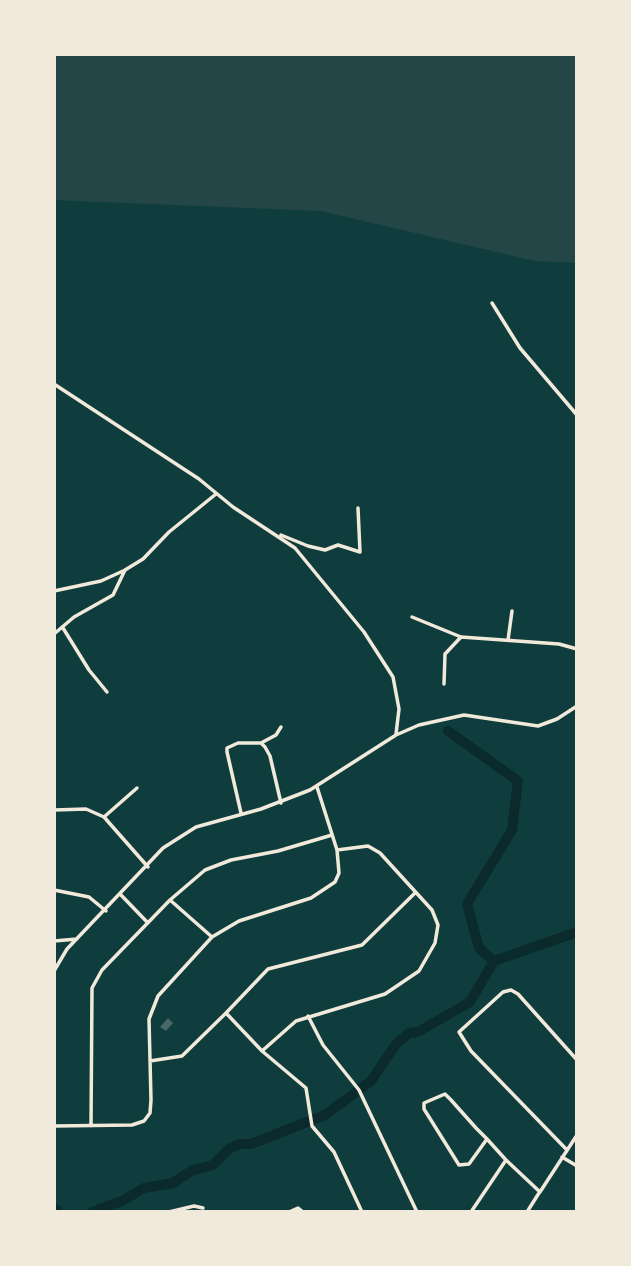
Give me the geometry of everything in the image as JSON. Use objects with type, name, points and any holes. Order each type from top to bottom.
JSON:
[{"type":"street","points":[[492,303],[520,348],[577,415]]},
{"type":"street","points":[[54,384],[78,397],[295,548],[337,597],[388,668],[397,689],[400,709],[396,735]]},
{"type":"street","points":[[54,591],[101,581],[125,570],[143,559],[169,532],[217,493]]},
{"type":"street","points":[[279,535],[325,550],[338,545],[360,552],[358,508]]},
{"type":"street","points":[[54,634],[74,617],[113,595],[125,570]]},
{"type":"street","points":[[508,640],[512,611]]},
{"type":"street","points":[[412,617],[461,637],[559,644],[577,649]]},
{"type":"street","points":[[63,628],[89,670],[107,692]]},
{"type":"street","points":[[444,684],[444,654],[461,637]]},
{"type":"street","points":[[54,971],[62,955],[148,867],[163,848],[180,835],[196,827],[281,803],[317,787],[396,735],[435,720],[464,715],[538,726],[557,719],[577,706]]},
{"type":"street","points":[[241,814],[228,748],[238,744],[261,743],[276,735],[281,727]]},
{"type":"street","points":[[261,743],[270,756],[281,803]]},
{"type":"street","points":[[54,1126],[132,1125],[148,1118],[151,1008],[212,937],[239,921],[311,898],[326,891],[335,882],[339,873],[337,850],[317,787]]},
{"type":"street","points":[[104,817],[137,788]]},
{"type":"street","points":[[54,810],[86,809],[104,817],[148,867]]},
{"type":"street","points":[[91,1126],[92,988],[102,970],[170,900],[205,870],[217,864],[332,835]]},
{"type":"street","points":[[262,1051],[296,1021],[385,994],[419,971],[435,943],[438,925],[432,910],[380,853],[368,846],[337,850]]},
{"type":"street","points":[[54,890],[89,897],[106,911]]},
{"type":"street","points":[[150,1062],[182,1056],[268,970],[362,945],[415,892]]},
{"type":"street","points":[[121,895],[148,923]]},
{"type":"street","points":[[170,900],[212,937]]},
{"type":"street","points":[[54,941],[77,939]]},
{"type":"street","points":[[567,1150],[471,1051],[459,1032],[503,992],[511,990],[518,994],[577,1060]]},
{"type":"street","points":[[226,1013],[262,1051],[306,1088],[312,1126],[334,1152],[362,1212]]},
{"type":"street","points":[[307,1016],[323,1045],[359,1090],[417,1212]]},
{"type":"street","points":[[487,1139],[469,1164],[459,1165],[424,1110],[424,1103],[444,1094],[540,1192]]},
{"type":"street","points":[[527,1212],[577,1135]]},
{"type":"street","points":[[562,1157],[577,1166]]},
{"type":"street","points":[[471,1212],[506,1160]]},
{"type":"street","points":[[169,1212],[194,1206],[203,1208]]},
{"type":"street","points":[[289,1212],[298,1208],[303,1212]]},
{"type":"shaded area","points":[[54,54],[577,54],[577,263],[535,261],[321,211],[54,200]]},
{"type":"building","points":[[168,1018],[173,1023],[166,1031],[160,1027]]},
{"type":"waterway","points":[[448,731],[518,781],[512,830],[467,904],[479,948],[494,961]]},
{"type":"waterway","points":[[92,1212],[122,1201],[144,1188],[173,1183],[193,1170],[213,1165],[229,1149],[240,1144],[251,1144],[325,1115],[371,1081],[396,1044],[409,1033],[418,1032],[470,1002],[494,961],[577,932]]},
{"type":"waterway","points":[[54,1208],[59,1212]]}]
